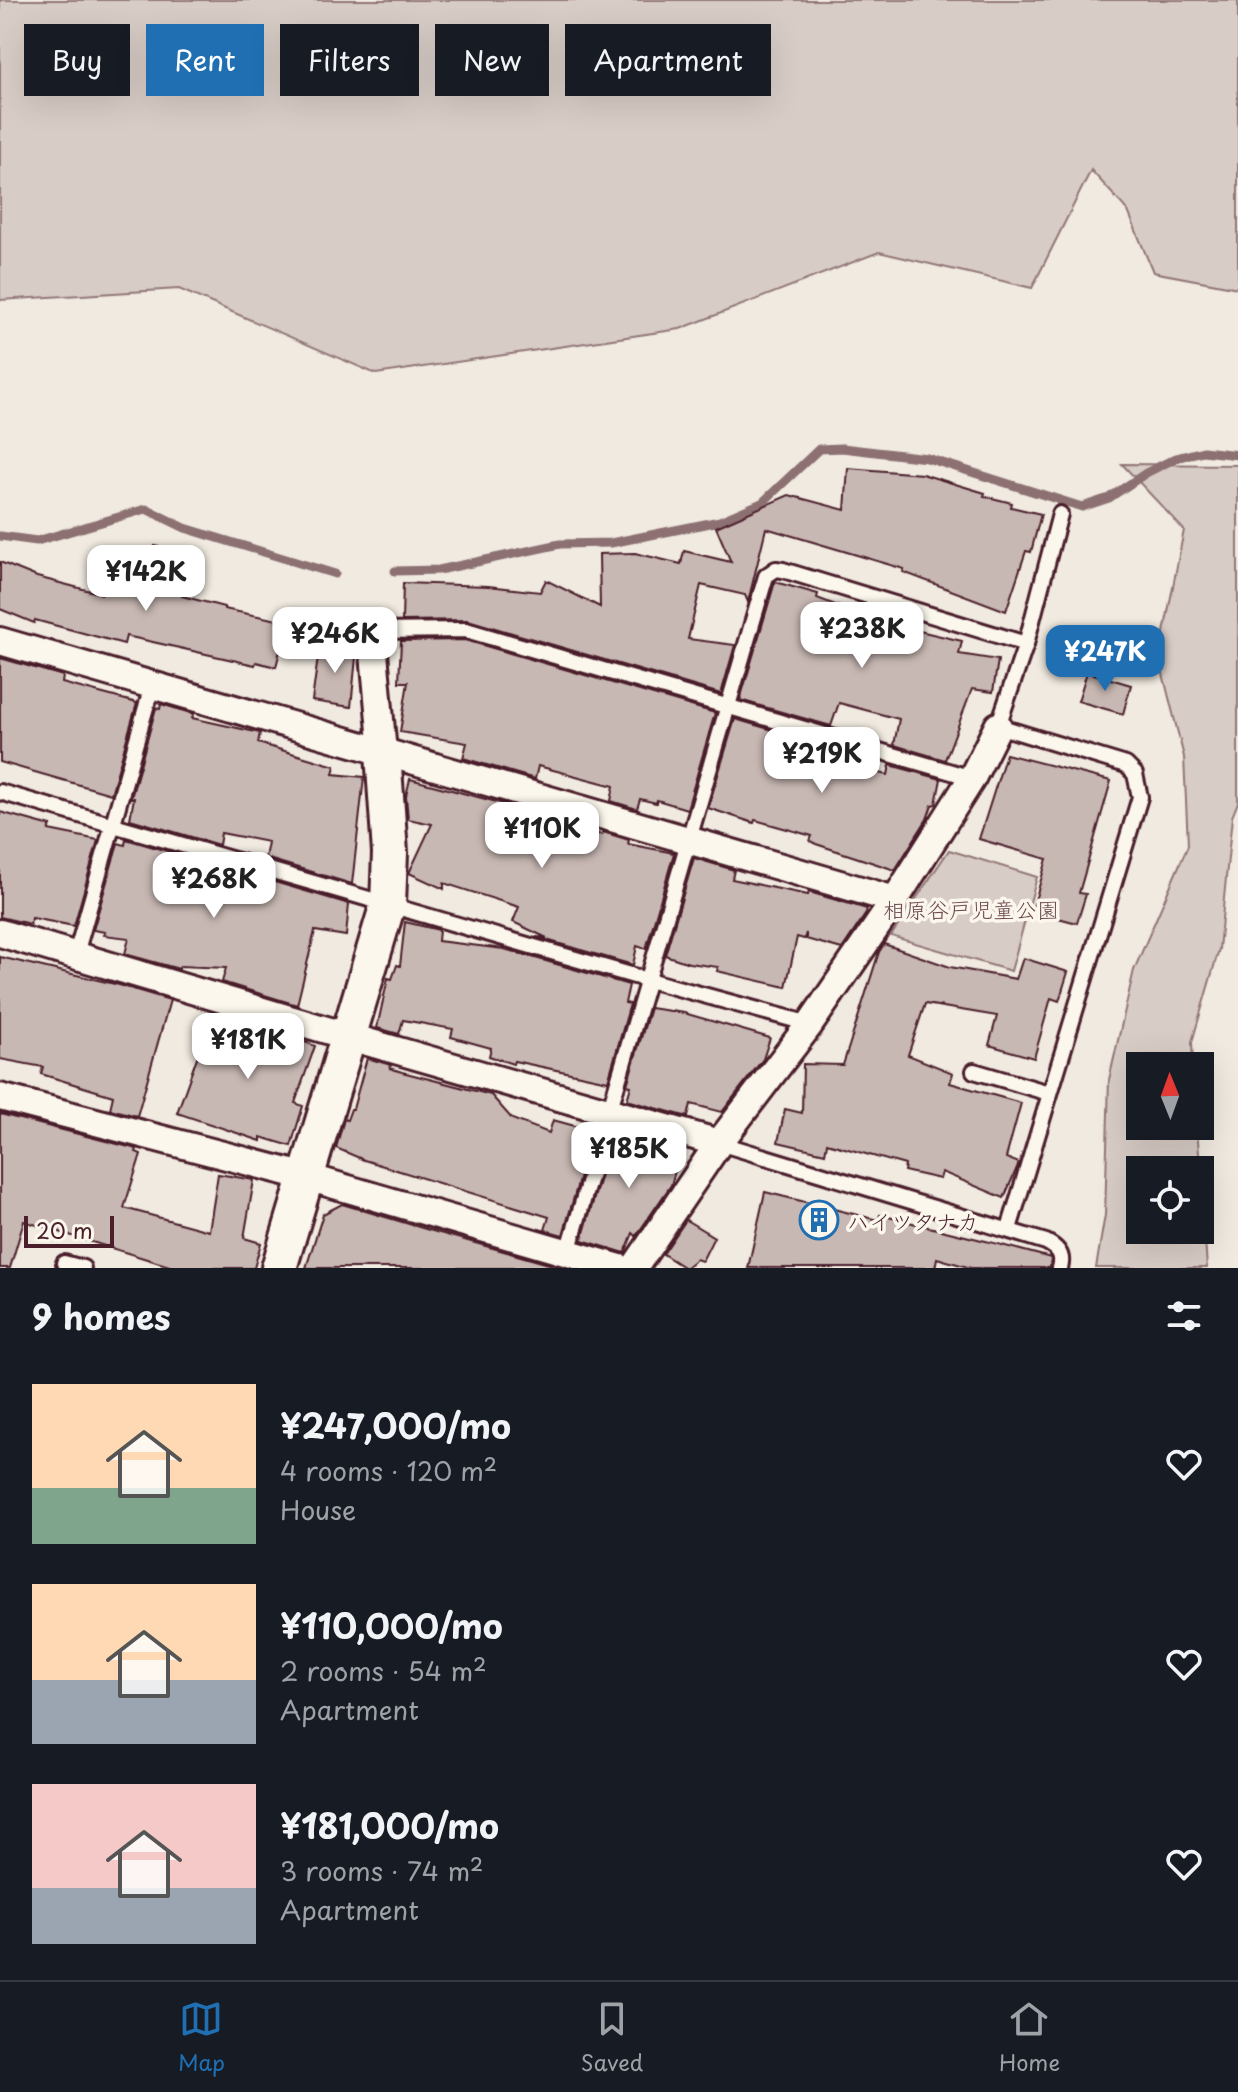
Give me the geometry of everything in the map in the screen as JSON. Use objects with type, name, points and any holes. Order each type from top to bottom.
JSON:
[{"type":"street","points":[[279,1268],[388,904],[390,853],[372,631]]},
{"type":"street","points":[[0,641],[895,900]]},
{"type":"street","points":[[634,1268],[719,1143],[810,1024],[895,900],[972,778],[998,726]]},
{"type":"street","points":[[0,933],[719,1143]]},
{"type":"street","points":[[0,1097],[307,1177],[620,1268]]},
{"type":"lane","points":[[1009,1229],[1140,797],[1135,774],[1126,765],[998,726],[1026,644],[1060,514]]},
{"type":"lane","points":[[568,1252],[766,576],[776,569],[1026,644]]},
{"type":"lane","points":[[372,631],[466,630],[972,778]]},
{"type":"lane","points":[[76,954],[152,686]]},
{"type":"lane","points":[[0,792],[810,1024]]},
{"type":"lane","points":[[974,1071],[1049,1093]]},
{"type":"lane","points":[[719,1143],[1046,1242],[1058,1250],[1062,1261],[1060,1268]]},
{"type":"lane","points":[[64,1263],[83,1268]]},
{"type":"green space","points":[[0,0],[1238,0],[1238,288],[1153,272],[1128,211],[1091,170],[1032,288],[879,252],[680,329],[376,374],[179,289],[0,300]]},
{"type":"green space","points":[[1122,464],[1238,465],[1238,802],[1232,817],[1219,949],[1192,1042],[1192,1052],[1126,1052],[1126,1140],[1198,1140],[1199,1156],[1126,1156],[1126,1244],[1205,1244],[1207,1268],[1096,1268],[1105,1215],[1109,1080],[1134,970],[1188,845],[1184,757],[1159,658],[1184,530]]},
{"type":"green space","name":"相原谷戸児童公園","points":[[949,850],[1037,877],[1011,971],[891,936]]},
{"type":"building","points":[[848,468],[922,474],[1012,503],[1011,507],[1041,514],[1031,552],[1026,551],[1006,611],[903,572],[904,569],[766,528],[748,602],[745,595],[701,585],[688,639],[735,645],[721,694],[468,620],[402,621],[403,583],[488,586],[540,592],[546,580],[600,607],[599,554],[635,553],[681,564],[684,551],[731,562],[716,527],[789,495],[845,510]]},
{"type":"building","points":[[155,546],[191,554],[182,596],[224,609],[287,622],[276,667],[126,636],[124,644],[35,620],[34,623],[0,609],[0,562],[37,577],[102,594],[103,590],[114,592],[116,583],[145,590]]},
{"type":"building","points":[[775,582],[818,594],[817,598],[877,621],[962,641],[959,654],[998,660],[993,692],[972,689],[945,760],[894,745],[899,719],[839,703],[831,726],[740,700]]},
{"type":"building","points":[[465,640],[715,713],[687,809],[657,800],[656,803],[640,799],[637,809],[611,801],[614,786],[538,766],[535,779],[463,758],[467,743],[400,732],[408,682],[399,682],[401,641]]},
{"type":"building","points":[[320,642],[357,647],[351,707],[312,701]]},
{"type":"building","points":[[0,658],[63,676],[62,683],[137,703],[111,794],[0,762]]},
{"type":"building","points":[[1087,672],[1131,685],[1123,714],[1078,701]]},
{"type":"building","points":[[161,704],[194,714],[192,718],[260,733],[258,743],[335,766],[333,774],[364,777],[352,884],[265,858],[268,842],[221,833],[219,845],[130,819],[134,798],[131,798],[156,708],[160,709]]},
{"type":"building","points":[[735,719],[824,745],[822,750],[841,756],[839,764],[888,775],[890,765],[941,779],[936,804],[932,805],[927,819],[895,870],[816,844],[810,841],[812,836],[755,820],[754,823],[708,808]]},
{"type":"building","points":[[1006,754],[1111,781],[1079,893],[1086,894],[1077,923],[1032,911],[1047,859],[979,839]]},
{"type":"building","points":[[410,779],[527,810],[526,813],[602,835],[603,832],[629,840],[628,844],[674,853],[646,949],[637,946],[633,965],[536,937],[547,938],[513,922],[519,907],[444,883],[444,889],[409,873],[432,824],[408,819],[406,796]]},
{"type":"building","points":[[0,812],[51,826],[49,830],[98,840],[74,926],[32,918],[30,924],[0,917]]},
{"type":"building","points":[[126,839],[215,865],[213,876],[258,891],[261,878],[349,904],[346,936],[315,931],[297,1005],[222,982],[226,968],[180,966],[179,969],[125,954],[129,938],[104,935],[105,932],[93,930],[118,843],[125,845]]},
{"type":"building","points":[[694,858],[734,870],[732,879],[808,895],[809,892],[867,909],[842,949],[806,939],[806,933],[804,939],[797,937],[786,987],[717,971],[718,967],[689,963],[665,955]]},
{"type":"building","points":[[405,922],[439,930],[438,941],[504,949],[629,985],[625,1003],[630,1004],[608,1081],[514,1061],[513,1064],[489,1056],[491,1048],[451,1037],[453,1029],[403,1020],[399,1034],[377,1028],[388,978],[392,979],[397,965],[400,966]]},
{"type":"building","points":[[884,944],[950,967],[1016,979],[1023,958],[1068,972],[1059,1001],[1051,998],[1034,1058],[989,1045],[997,1016],[925,1004],[908,1055],[953,1073],[950,1083],[1021,1103],[1006,1158],[1019,1163],[1004,1198],[942,1172],[940,1179],[904,1171],[905,1165],[827,1143],[825,1153],[778,1142],[785,1109],[802,1113],[803,1064],[843,1065]]},
{"type":"building","points":[[0,957],[170,1000],[137,1116],[110,1109],[113,1096],[41,1074],[43,1067],[0,1059]]},
{"type":"building","points":[[650,1008],[684,1013],[770,1038],[763,1059],[722,1112],[691,1104],[688,1117],[627,1100],[631,1086],[627,1085]]},
{"type":"building","points":[[213,1013],[315,1046],[295,1103],[303,1106],[291,1146],[261,1137],[261,1141],[177,1113]]},
{"type":"building","points":[[367,1058],[391,1065],[390,1068],[402,1072],[491,1095],[512,1119],[549,1133],[553,1120],[593,1131],[563,1235],[545,1230],[549,1217],[364,1160],[336,1148],[344,1119],[347,1120],[353,1109]]},
{"type":"building","points":[[0,1114],[137,1149],[136,1152],[141,1154],[124,1208],[209,1231],[218,1174],[254,1180],[244,1238],[261,1243],[254,1268],[176,1268],[24,1221],[10,1268],[0,1268]]},
{"type":"building","points":[[619,1131],[681,1150],[671,1185],[636,1236],[633,1233],[625,1253],[582,1240],[612,1136],[618,1137]]},
{"type":"building","points":[[765,1192],[878,1220],[880,1215],[1051,1258],[1050,1268],[971,1268],[937,1258],[935,1268],[748,1268]]},
{"type":"building","points":[[342,1204],[563,1268],[306,1268],[323,1214]]},
{"type":"building","points":[[686,1220],[714,1237],[702,1261],[696,1259],[685,1268],[663,1254]]},
{"type":"waterway","points":[[395,571],[439,570],[560,544],[611,543],[720,521],[762,503],[819,449],[842,448],[927,458],[1082,507],[1109,498],[1146,473],[1176,458],[1203,451],[1238,455]]},
{"type":"waterway","points":[[0,536],[37,541],[146,509],[185,528],[335,574]]},
{"type":"place","name":"ハイツタナカ","points":[[819,1220]]}]
